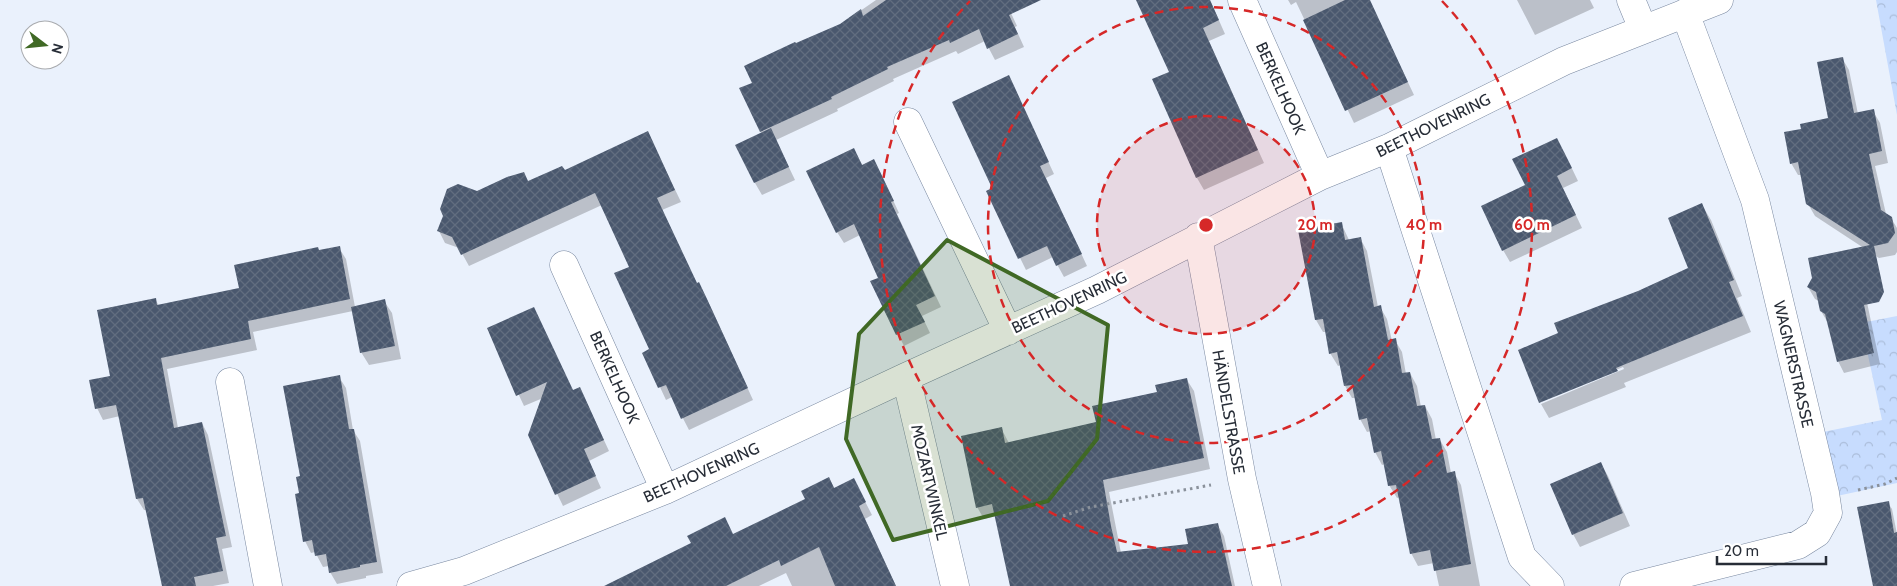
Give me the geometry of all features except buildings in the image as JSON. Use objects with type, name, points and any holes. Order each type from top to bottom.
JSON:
[{"type":"street","name":"BERKELHOOK","points":[[1242,0],[1320,176]]},
{"type":"street","points":[[1631,0],[1643,29]]},
{"type":"street","name":"BEETHOVENRING","points":[[411,586],[464,571],[665,490],[1097,290],[1320,176],[1389,148],[1564,61],[1718,0]]},
{"type":"street","name":"WAGNERSTRASSE","points":[[1634,586],[1798,545],[1816,533],[1828,513],[1825,493],[1755,200],[1685,13]]},
{"type":"street","points":[[908,122],[1008,331]]},
{"type":"street","points":[[1389,148],[1522,557],[1550,586]]},
{"type":"street","name":"HÄNDELSTRASSE","points":[[1198,237],[1242,479],[1266,586]]},
{"type":"street","name":"BERKELHOOK","points":[[564,265],[665,490]]},
{"type":"street","name":"MOZARTWINKEL","points":[[906,377],[955,586]]},
{"type":"street","points":[[230,382],[268,586]]},
{"type":"path","points":[[1825,493],[1835,494],[1864,489],[1885,484],[1897,478]]},
{"type":"path","points":[[1063,516],[1091,507],[1242,479]]},
{"type":"highlighted area","points":[[947,240],[1108,325],[1097,439],[1048,501],[893,540],[846,439],[859,334]]},
{"type":"green space","points":[[1876,0],[1897,0],[1897,115]]},
{"type":"green space","points":[[1897,316],[1897,483],[1837,496],[1823,432],[1882,420],[1861,323]]}]
